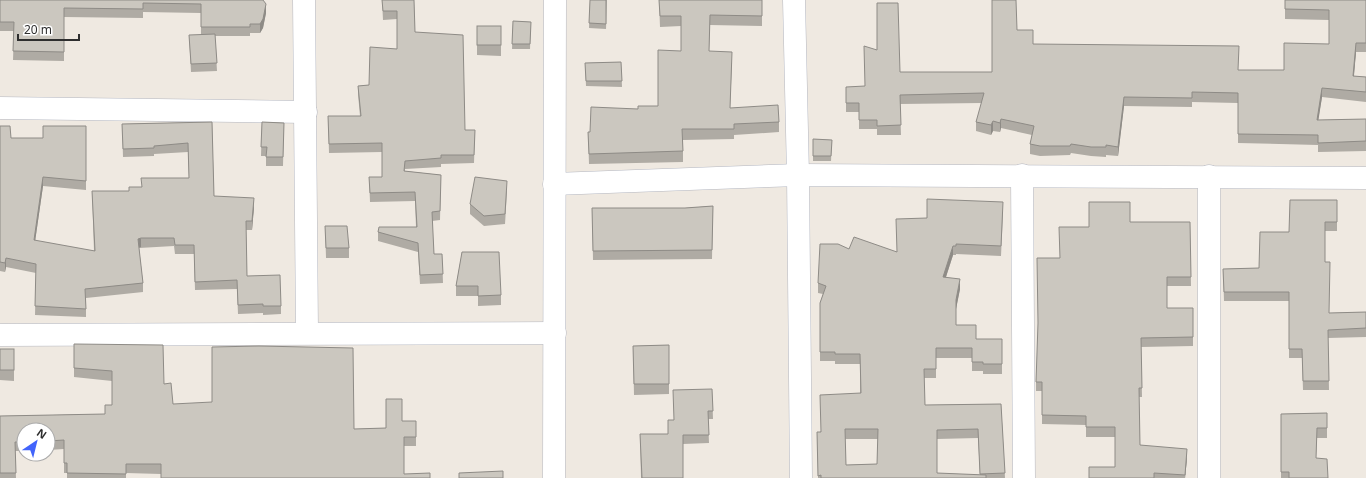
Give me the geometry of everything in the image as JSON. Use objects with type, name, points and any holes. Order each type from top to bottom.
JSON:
[{"type":"street","points":[[304,0],[307,332]]},
{"type":"street","points":[[554,478],[552,449],[555,333],[555,0]]},
{"type":"street","points":[[794,0],[798,175],[800,478]]},
{"type":"street","points":[[0,108],[306,112]]},
{"type":"street","points":[[554,184],[798,175],[1366,178]]},
{"type":"street","points":[[1022,175],[1024,478]]},
{"type":"street","points":[[1209,176],[1209,478]]},
{"type":"street","points":[[0,335],[307,332],[555,333]]},
{"type":"building","points":[[0,0],[263,0],[266,4],[263,19],[260,24],[250,24],[250,27],[201,27],[201,4],[143,3],[143,9],[64,8],[64,52],[13,51],[14,22],[0,22]]},
{"type":"building","points":[[382,0],[414,0],[415,32],[463,35],[465,130],[475,130],[474,155],[441,155],[441,158],[405,161],[404,171],[441,175],[440,211],[432,212],[434,254],[442,254],[443,274],[420,275],[418,243],[378,232],[379,227],[417,227],[415,192],[370,193],[369,177],[382,177],[382,143],[329,144],[328,116],[361,116],[358,86],[369,85],[370,47],[397,49],[397,11],[383,11]]},
{"type":"building","points":[[590,0],[606,0],[606,24],[589,23]]},
{"type":"building","points":[[659,0],[762,0],[762,16],[710,15],[709,51],[732,52],[730,108],[778,105],[779,122],[734,124],[734,129],[682,129],[683,151],[589,154],[588,132],[590,132],[591,107],[638,109],[638,106],[658,106],[658,50],[681,51],[681,16],[660,16]]},
{"type":"building","points":[[992,0],[1016,0],[1017,30],[1033,30],[1033,44],[1239,46],[1238,70],[1284,70],[1284,43],[1329,44],[1329,10],[1285,9],[1285,0],[1366,0],[1366,43],[1356,43],[1353,76],[1366,77],[1366,92],[1322,88],[1317,120],[1366,119],[1366,141],[1318,143],[1318,135],[1238,134],[1238,93],[1192,92],[1192,98],[1124,97],[1118,147],[1106,145],[1106,147],[1091,147],[1071,144],[1070,146],[1040,146],[1030,144],[1034,126],[1001,119],[1000,123],[993,121],[991,125],[976,122],[984,93],[900,95],[901,125],[877,126],[877,120],[859,120],[859,103],[846,103],[846,87],[865,86],[864,46],[877,50],[877,3],[898,3],[900,72],[992,72]]},
{"type":"building","points":[[513,21],[531,22],[530,44],[512,44]]},
{"type":"building","points":[[477,26],[501,26],[501,45],[477,45]]},
{"type":"building","points":[[215,34],[217,63],[191,64],[189,35]]},
{"type":"building","points":[[621,62],[622,81],[586,81],[585,63]]},
{"type":"building","points":[[212,122],[214,196],[254,198],[252,221],[246,221],[247,276],[280,275],[281,306],[263,306],[263,304],[238,305],[237,280],[195,282],[194,245],[175,245],[174,238],[141,238],[138,239],[143,283],[85,289],[86,309],[35,306],[36,264],[6,258],[5,263],[0,262],[0,126],[10,126],[11,138],[43,138],[43,126],[86,126],[86,181],[43,177],[34,240],[95,251],[92,191],[129,191],[129,187],[142,187],[141,178],[189,178],[188,143],[154,146],[154,148],[123,149],[122,124]]},
{"type":"building","points":[[262,122],[284,123],[283,157],[266,157],[267,147],[261,147]]},
{"type":"building","points":[[813,139],[832,140],[831,156],[813,156]]},
{"type":"building","points":[[475,177],[507,181],[505,214],[484,216],[470,204]]},
{"type":"building","points":[[927,199],[1003,202],[1001,246],[956,244],[956,246],[953,246],[943,277],[960,279],[956,300],[956,325],[976,325],[976,339],[1002,339],[1002,364],[983,364],[983,362],[972,362],[972,348],[936,348],[936,369],[924,369],[925,405],[1001,404],[1005,473],[980,474],[978,429],[937,430],[937,473],[986,475],[986,478],[821,478],[821,475],[818,476],[817,432],[821,432],[820,395],[861,393],[860,354],[835,354],[835,352],[820,352],[820,303],[826,286],[818,283],[820,244],[838,244],[849,249],[854,237],[897,252],[896,219],[927,218]],"holes":[[[845,429],[878,429],[877,464],[846,465]]]},
{"type":"building","points":[[1290,200],[1337,200],[1337,222],[1325,222],[1325,262],[1330,262],[1329,313],[1366,312],[1366,328],[1328,330],[1329,381],[1303,381],[1302,349],[1289,349],[1289,292],[1224,292],[1223,269],[1259,268],[1260,232],[1289,232]]},
{"type":"building","points":[[1089,202],[1130,202],[1130,222],[1190,222],[1191,277],[1167,277],[1167,308],[1193,308],[1193,337],[1141,338],[1142,388],[1139,388],[1140,445],[1187,449],[1185,475],[1154,473],[1154,478],[1089,478],[1089,467],[1115,467],[1115,427],[1086,427],[1086,416],[1042,415],[1042,382],[1036,382],[1038,323],[1037,258],[1060,258],[1059,227],[1089,227]]},
{"type":"building","points":[[713,206],[712,250],[593,251],[592,208],[685,208]]},
{"type":"building","points":[[325,226],[347,226],[349,248],[326,248]]},
{"type":"building","points":[[462,252],[499,252],[501,295],[478,296],[478,286],[456,286]]},
{"type":"building","points":[[74,344],[163,345],[164,384],[171,383],[173,404],[212,402],[212,347],[259,346],[353,348],[354,429],[386,428],[386,399],[402,399],[402,421],[416,421],[416,437],[404,437],[404,474],[430,473],[430,478],[161,478],[161,464],[126,464],[126,474],[67,473],[67,463],[64,463],[64,440],[56,440],[56,422],[16,422],[16,473],[0,473],[0,416],[105,414],[105,405],[112,405],[112,371],[74,368]]},
{"type":"building","points":[[669,345],[669,384],[634,384],[633,346]]},
{"type":"building","points":[[0,349],[14,349],[14,370],[0,370]]},
{"type":"building","points":[[712,389],[713,411],[708,411],[709,435],[683,435],[683,478],[642,478],[640,434],[668,434],[668,420],[674,420],[673,390]]},
{"type":"building","points":[[1327,413],[1327,428],[1317,428],[1316,458],[1327,459],[1328,478],[1289,478],[1289,472],[1281,472],[1281,414]]},
{"type":"building","points":[[503,471],[503,478],[459,478],[459,473]]}]
